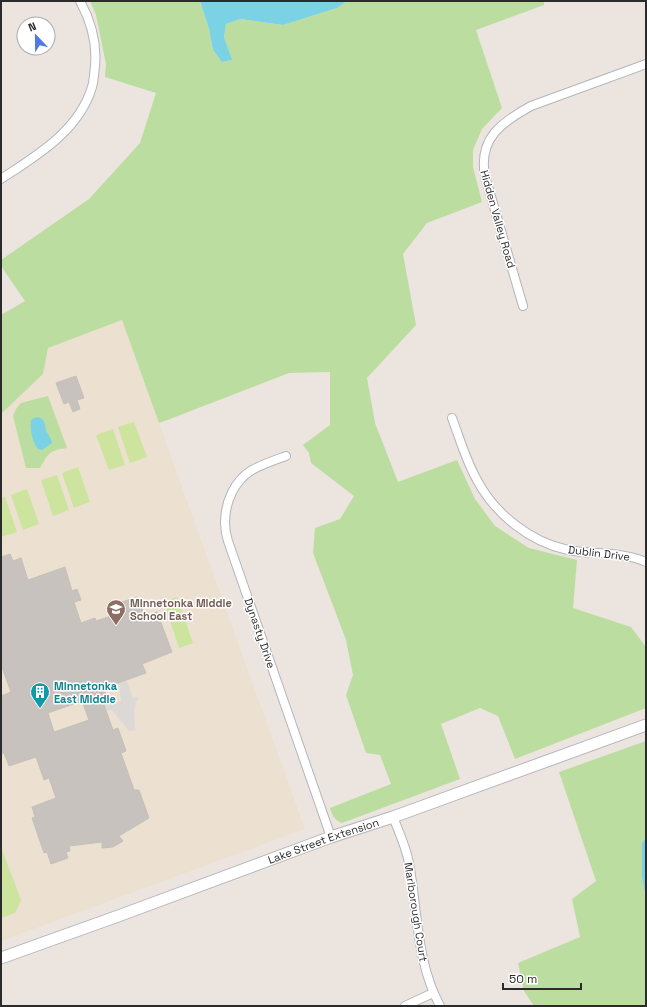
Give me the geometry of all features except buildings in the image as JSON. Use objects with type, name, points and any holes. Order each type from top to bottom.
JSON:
[{"type":"street","points":[[1,179],[35,156],[64,133],[80,114],[88,99],[93,86],[96,52],[90,24],[80,1]]},
{"type":"street","name":"Hidden Valley Road","points":[[523,306],[485,176],[483,165],[484,153],[491,138],[498,128],[505,122],[531,106],[646,64]]},
{"type":"street","name":"Dublin Drive","points":[[452,418],[468,462],[486,497],[514,525],[548,544],[567,550],[619,555],[638,558],[646,562]]},
{"type":"street","name":"Dynasty Drive","points":[[286,456],[262,465],[242,478],[233,489],[228,500],[224,524],[228,541],[331,837]]},
{"type":"street","name":"Lake Street Extension","points":[[1,958],[331,837],[393,817],[646,725]]},
{"type":"street","name":"Marlborough Court","points":[[393,817],[408,862],[420,947],[425,971],[433,993],[440,1006]]},
{"type":"street","points":[[405,1006],[433,993]]},
{"type":"shaded area","name":"Minnetonka Middle School East","points":[[122,320],[305,829],[1,941],[1,414],[43,374],[48,348]]},
{"type":"shaded area","points":[[127,681],[133,698],[138,698],[134,709],[135,730],[129,731],[112,710],[96,712],[95,709],[121,701],[119,683]]},
{"type":"green space","points":[[90,1],[200,1],[209,29],[213,50],[222,62],[231,60],[224,37],[226,24],[240,19],[283,25],[337,8],[347,1],[544,1],[544,5],[476,30],[502,108],[482,129],[473,150],[473,167],[482,202],[427,223],[403,254],[416,325],[367,378],[375,423],[398,482],[457,460],[475,499],[495,526],[529,548],[577,560],[573,608],[631,627],[646,647],[646,708],[515,759],[498,716],[480,708],[441,724],[460,779],[342,823],[339,822],[334,817],[330,808],[391,784],[380,755],[366,753],[346,695],[353,675],[346,640],[313,553],[315,528],[340,519],[354,496],[311,463],[309,453],[303,445],[330,425],[330,372],[289,373],[159,423],[122,320],[48,348],[43,374],[1,414],[1,315],[25,301],[1,266],[1,260],[89,199],[140,143],[156,93],[105,77],[106,64],[96,15]]},
{"type":"green space","points":[[48,396],[67,448],[56,450],[50,454],[40,468],[26,468],[13,416],[21,403]]},
{"type":"green space","points":[[134,422],[147,457],[130,463],[118,427]]},
{"type":"green space","points":[[113,429],[125,465],[109,470],[96,435]]},
{"type":"green space","points":[[78,467],[90,502],[74,508],[62,473]]},
{"type":"green space","points":[[57,475],[69,510],[53,516],[41,480]]},
{"type":"green space","points":[[27,489],[39,524],[23,530],[11,495]]},
{"type":"green space","points":[[5,497],[17,532],[1,537],[1,498]]},
{"type":"green space","points":[[177,597],[193,643],[179,648],[164,602]]},
{"type":"green space","points":[[646,741],[646,837],[642,843],[642,878],[646,899],[646,1006],[534,1006],[524,991],[518,963],[580,937],[572,899],[596,881],[559,772]]},
{"type":"green space","points":[[1,847],[21,900],[15,913],[1,918]]},
{"type":"water","points":[[200,1],[347,1],[337,8],[283,25],[240,19],[226,24],[224,37],[232,60],[222,62],[213,50],[209,29]]},
{"type":"water","points":[[38,417],[43,420],[52,443],[42,450],[38,449],[36,446],[31,431],[31,420]]},
{"type":"water","points":[[646,837],[646,899],[642,878],[642,843]]},
{"type":"place","name":"Minnetonka Middle School East","points":[[116,626]]},
{"type":"place","name":"Minnetonka East Middle","points":[[40,709]]}]
